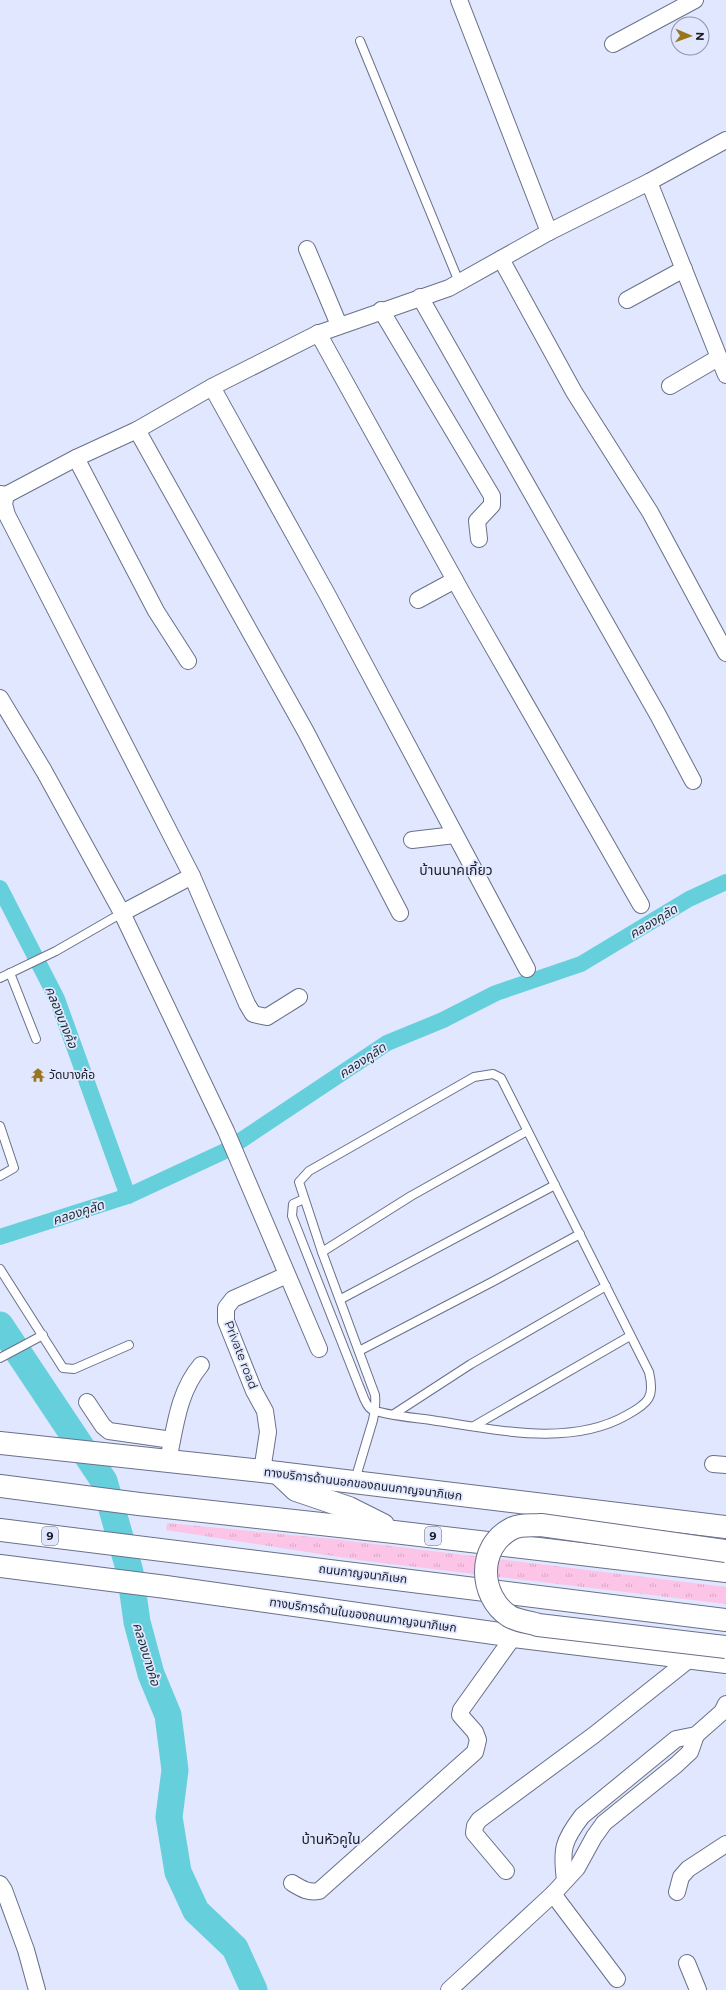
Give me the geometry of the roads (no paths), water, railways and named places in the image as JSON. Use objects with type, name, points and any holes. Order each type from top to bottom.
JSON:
[{"type":"main road","name":"ทางบริการด้านนอกของถนนกาญจนาภิเษก","points":[[0,1443],[270,1472],[726,1527]]},
{"type":"main road","points":[[270,1472],[296,1490],[350,1508],[375,1519],[394,1532]]},
{"type":"main road","name":"9","points":[[0,1486],[97,1499],[726,1571]]},
{"type":"main road","points":[[726,1551],[541,1525],[520,1526],[510,1529],[497,1542],[490,1552],[485,1572],[487,1586],[494,1600],[503,1611],[511,1617],[520,1620],[538,1625],[726,1647]]},
{"type":"main road","name":"ถนนกาญจนาภิเษก","points":[[0,1530],[726,1620]]},
{"type":"main road","name":"ทางบริการด้านในของถนนกาญจนาภิเษก","points":[[0,1566],[116,1582],[166,1587],[514,1636],[726,1662]]},
{"type":"street","points":[[459,0],[549,232]]},
{"type":"street","points":[[613,44],[695,0]]},
{"type":"street","points":[[299,997],[267,1017],[253,1014],[247,1004],[192,876],[7,515],[3,495],[76,458],[137,430],[212,387],[318,333],[459,282],[549,232],[649,182],[726,140]]},
{"type":"street","points":[[649,182],[726,375]]},
{"type":"street","points":[[307,249],[339,325]]},
{"type":"street","points":[[501,258],[574,392],[650,512],[726,653]]},
{"type":"street","points":[[627,300],[684,269]]},
{"type":"street","points":[[420,297],[658,715],[693,781]]},
{"type":"street","points":[[381,310],[492,496],[492,505],[478,521],[479,539]]},
{"type":"street","points":[[318,333],[455,580],[641,905]]},
{"type":"street","points":[[670,386],[718,358]]},
{"type":"street","points":[[212,387],[328,594],[527,969]]},
{"type":"street","points":[[137,430],[306,732],[400,913]]},
{"type":"street","points":[[76,458],[156,611],[188,662]]},
{"type":"street","points":[[418,600],[455,580]]},
{"type":"street","points":[[0,698],[44,771],[122,913],[226,1131],[319,1349]]},
{"type":"street","points":[[412,840],[455,835]]},
{"type":"street","points":[[122,913],[192,876]]},
{"type":"street","name":"Private road","points":[[270,1472],[268,1432],[265,1412],[254,1390],[226,1321],[226,1308],[233,1299],[287,1275]]},
{"type":"street","points":[[168,1461],[181,1401],[190,1378],[201,1365]]},
{"type":"street","points":[[87,1402],[103,1426],[109,1430],[172,1440]]},
{"type":"street","points":[[292,1883],[305,1891],[319,1891],[475,1752],[478,1740],[474,1732],[460,1715],[461,1710],[514,1636]]},
{"type":"street","points":[[506,1871],[474,1833],[474,1826],[479,1820],[594,1735],[691,1658]]},
{"type":"street","points":[[565,1880],[562,1858],[566,1842],[570,1832],[582,1816],[676,1740],[696,1735],[722,1712],[726,1704]]},
{"type":"street","points":[[456,1988],[553,1894],[577,1868],[594,1837],[604,1824],[690,1752],[696,1735]]},
{"type":"street","points":[[677,1892],[681,1877],[688,1869],[726,1844]]},
{"type":"street","points":[[0,1884],[4,1890],[26,1950],[37,1990]]},
{"type":"street","points":[[553,1894],[617,1979]]},
{"type":"street","points":[[687,1963],[698,1990]]},
{"type":"lane","points":[[360,41],[459,282]]},
{"type":"lane","points":[[0,978],[56,951],[122,913]]},
{"type":"lane","points":[[10,973],[36,1039]]},
{"type":"lane","points":[[304,1199],[293,1204],[292,1216],[358,1386],[370,1408],[375,1411],[474,1426],[550,1434],[582,1432],[631,1413],[648,1400],[653,1388],[649,1372],[501,1078],[493,1074],[474,1078],[309,1171],[299,1182],[322,1252],[375,1395],[375,1411],[354,1483]]},
{"type":"lane","points":[[0,1126],[14,1168],[0,1176]]},
{"type":"lane","points":[[322,1252],[411,1196],[527,1131]]},
{"type":"lane","points":[[341,1300],[555,1185]]},
{"type":"lane","points":[[359,1351],[492,1282],[580,1234]]},
{"type":"lane","points":[[0,1268],[41,1336],[63,1368],[68,1370],[74,1369],[129,1345]]},
{"type":"lane","points":[[394,1414],[471,1364],[606,1286]]},
{"type":"lane","points":[[0,1358],[41,1336]]},
{"type":"lane","points":[[474,1426],[630,1336]]},
{"type":"waterway","name":"คลองคูลัด","points":[[0,1237],[128,1196],[225,1151],[387,1043],[443,1020],[496,993],[581,964],[689,899],[726,882]]},
{"type":"waterway","name":"คลองบางค้อ","points":[[0,888],[57,999],[128,1196]]},
{"type":"waterway","name":"คลองบางค้อ","points":[[0,1325],[104,1481],[130,1572],[137,1622],[151,1674],[168,1715],[175,1770],[169,1817],[178,1872],[196,1911],[235,1948],[254,1990]]},
{"type":"place","name":"วัดบางค้อ","points":[[38,1075]]},
{"type":"district","name":"บ้านนาคเกี้ยว","points":[[456,870]]},
{"type":"district","name":"บ้านหัวคูใน","points":[[331,1839]]}]
